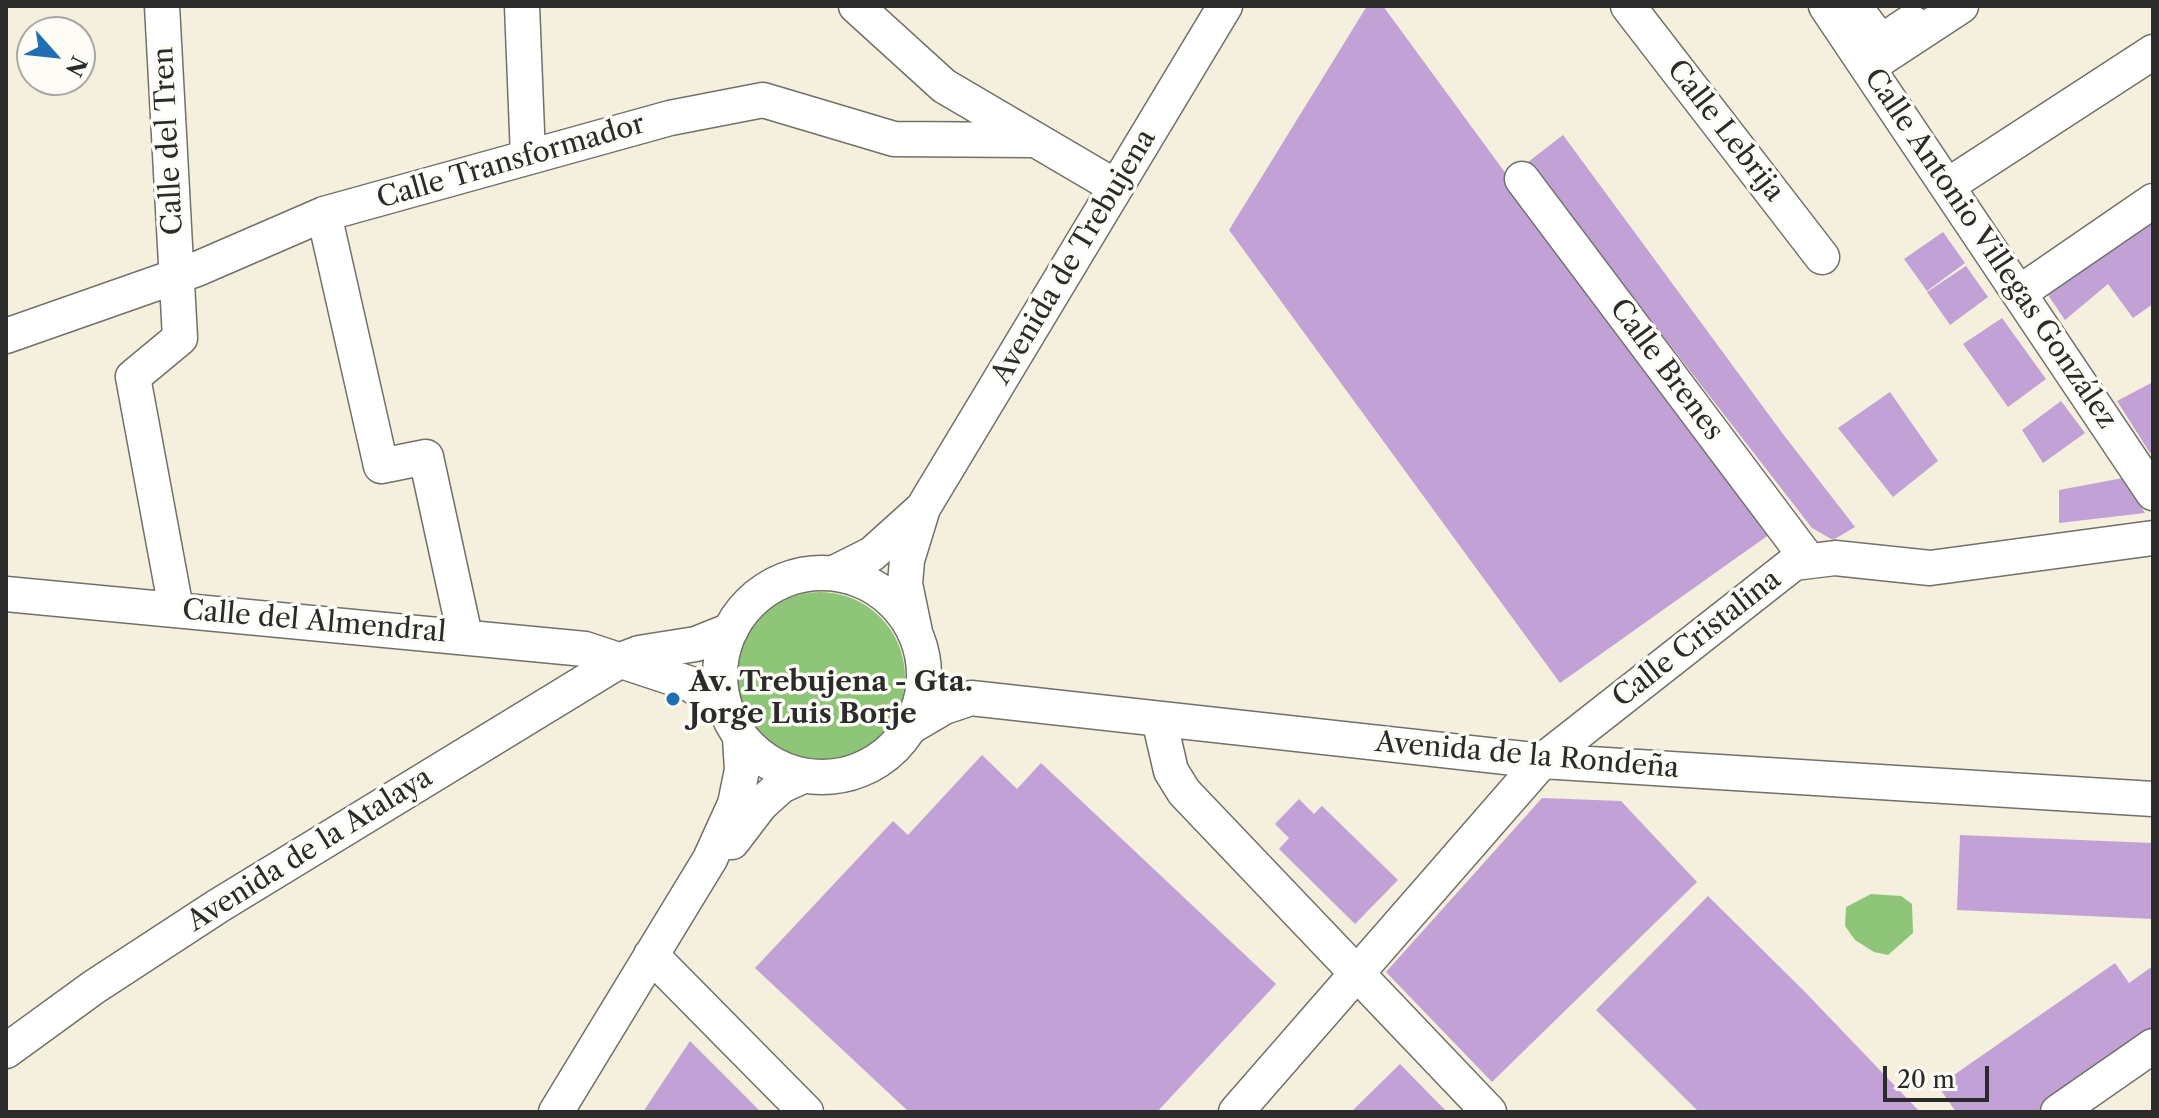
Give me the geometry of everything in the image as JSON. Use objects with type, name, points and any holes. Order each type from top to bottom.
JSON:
[{"type":"street","name":"Calle del Tren","points":[[162,6],[180,338],[133,377],[176,609]]},
{"type":"street","points":[[522,6],[528,157]]},
{"type":"street","points":[[856,6],[944,86],[1116,187]]},
{"type":"street","name":"Avenida de Trebujena","points":[[915,632],[905,584],[907,560],[923,508],[1225,6]]},
{"type":"street","name":"Calle Lebrija","points":[[1628,6],[1822,257]]},
{"type":"street","name":"Calle Antonio Villegas González","points":[[1826,6],[2153,493]]},
{"type":"street","points":[[1854,6],[1881,42],[1934,6]]},
{"type":"street","points":[[1868,67],[1961,6]]},
{"type":"street","points":[[1947,186],[2153,52]]},
{"type":"street","name":"Calle Transformador","points":[[6,336],[176,276],[324,214],[670,118],[763,100],[894,139],[1032,140]]},
{"type":"street","name":"Calle Brenes","points":[[1522,179],[1809,561]]},
{"type":"street","points":[[2019,293],[2153,201]]},
{"type":"street","points":[[324,214],[381,466],[426,457],[465,636]]},
{"type":"street","name":"Avenida de Trebujena","points":[[834,573],[872,554],[923,508]]},
{"type":"street","name":"Calle Cristalina","points":[[1236,1112],[1542,761],[1794,563],[1835,558],[1930,568],[2153,538]]},
{"type":"street","points":[[556,1112],[710,859],[735,804],[742,770],[740,738],[724,706],[719,676],[723,646],[731,630],[756,596],[782,579],[812,572],[834,573],[871,584],[897,604],[915,632],[924,663],[922,696],[910,727],[890,751],[864,768],[834,777],[803,776],[779,769],[740,738]]},
{"type":"street","name":"Calle del Almendral","points":[[6,594],[585,649],[688,683],[724,706]]},
{"type":"street","points":[[621,660],[639,653],[696,644],[731,630]]},
{"type":"street","name":"Avenida de la Atalaya","points":[[6,1051],[94,987],[218,906],[621,660]]},
{"type":"street","name":"Avenida de la Rondeña","points":[[910,727],[944,707],[971,698],[1542,761],[2153,799]]},
{"type":"street","points":[[1159,719],[1171,771],[1184,792],[1489,1112]]},
{"type":"street","points":[[710,859],[729,846],[761,804],[781,786],[803,776]]},
{"type":"street","points":[[651,955],[806,1112]]},
{"type":"street","points":[[2058,1112],[2153,1046]]},
{"type":"green space","points":[[820,592],[853,598],[880,617],[899,644],[905,677],[899,710],[880,737],[853,756],[820,762],[787,756],[760,737],[741,710],[735,677],[741,644],[760,617],[787,598]]},
{"type":"green space","points":[[1871,894],[1901,896],[1912,904],[1913,933],[1888,955],[1874,952],[1855,940],[1845,926],[1846,907]]},
{"type":"building","points":[[1367,6],[1383,6],[1770,534],[1560,683],[1229,230]]},
{"type":"building","points":[[1563,135],[1855,527],[1833,540],[1812,528],[1528,162]]},
{"type":"building","points":[[2153,213],[2153,304],[2133,318],[2108,284],[2065,320],[2046,292]]},
{"type":"building","points":[[1943,232],[1965,263],[1927,291],[1904,259]]},
{"type":"building","points":[[1966,266],[1988,297],[1950,325],[1927,292]]},
{"type":"building","points":[[2002,318],[2046,379],[2008,407],[1963,344]]},
{"type":"building","points":[[2153,382],[2153,451],[2150,453],[2117,401]]},
{"type":"building","points":[[1890,392],[1938,461],[1893,497],[1838,428]]},
{"type":"building","points":[[2061,401],[2085,433],[2043,463],[2022,430]]},
{"type":"building","points":[[2123,478],[2145,513],[2059,523],[2059,490]]},
{"type":"building","points":[[982,755],[1017,789],[1041,763],[1276,984],[1157,1112],[909,1112],[755,968],[893,821],[908,835]]},
{"type":"building","points":[[1542,798],[1621,801],[1697,882],[1492,1082],[1386,972]]},
{"type":"building","points":[[1299,799],[1314,814],[1322,806],[1398,880],[1355,924],[1279,849],[1289,838],[1275,824]]},
{"type":"building","points":[[1960,835],[2153,843],[2153,919],[1957,910]]},
{"type":"building","points":[[1708,896],[1920,1112],[1699,1112],[1596,1010]]},
{"type":"building","points":[[2115,963],[2129,983],[2153,966],[2153,1030],[2036,1112],[1956,1112],[1938,1086]]},
{"type":"building","points":[[690,1041],[761,1112],[643,1112]]},
{"type":"building","points":[[1400,1064],[1447,1112],[1351,1112]]},
{"type":"place","name":"Av. Trebujena - Gta. Jorge Luis Borje","points":[[673,699]]}]
